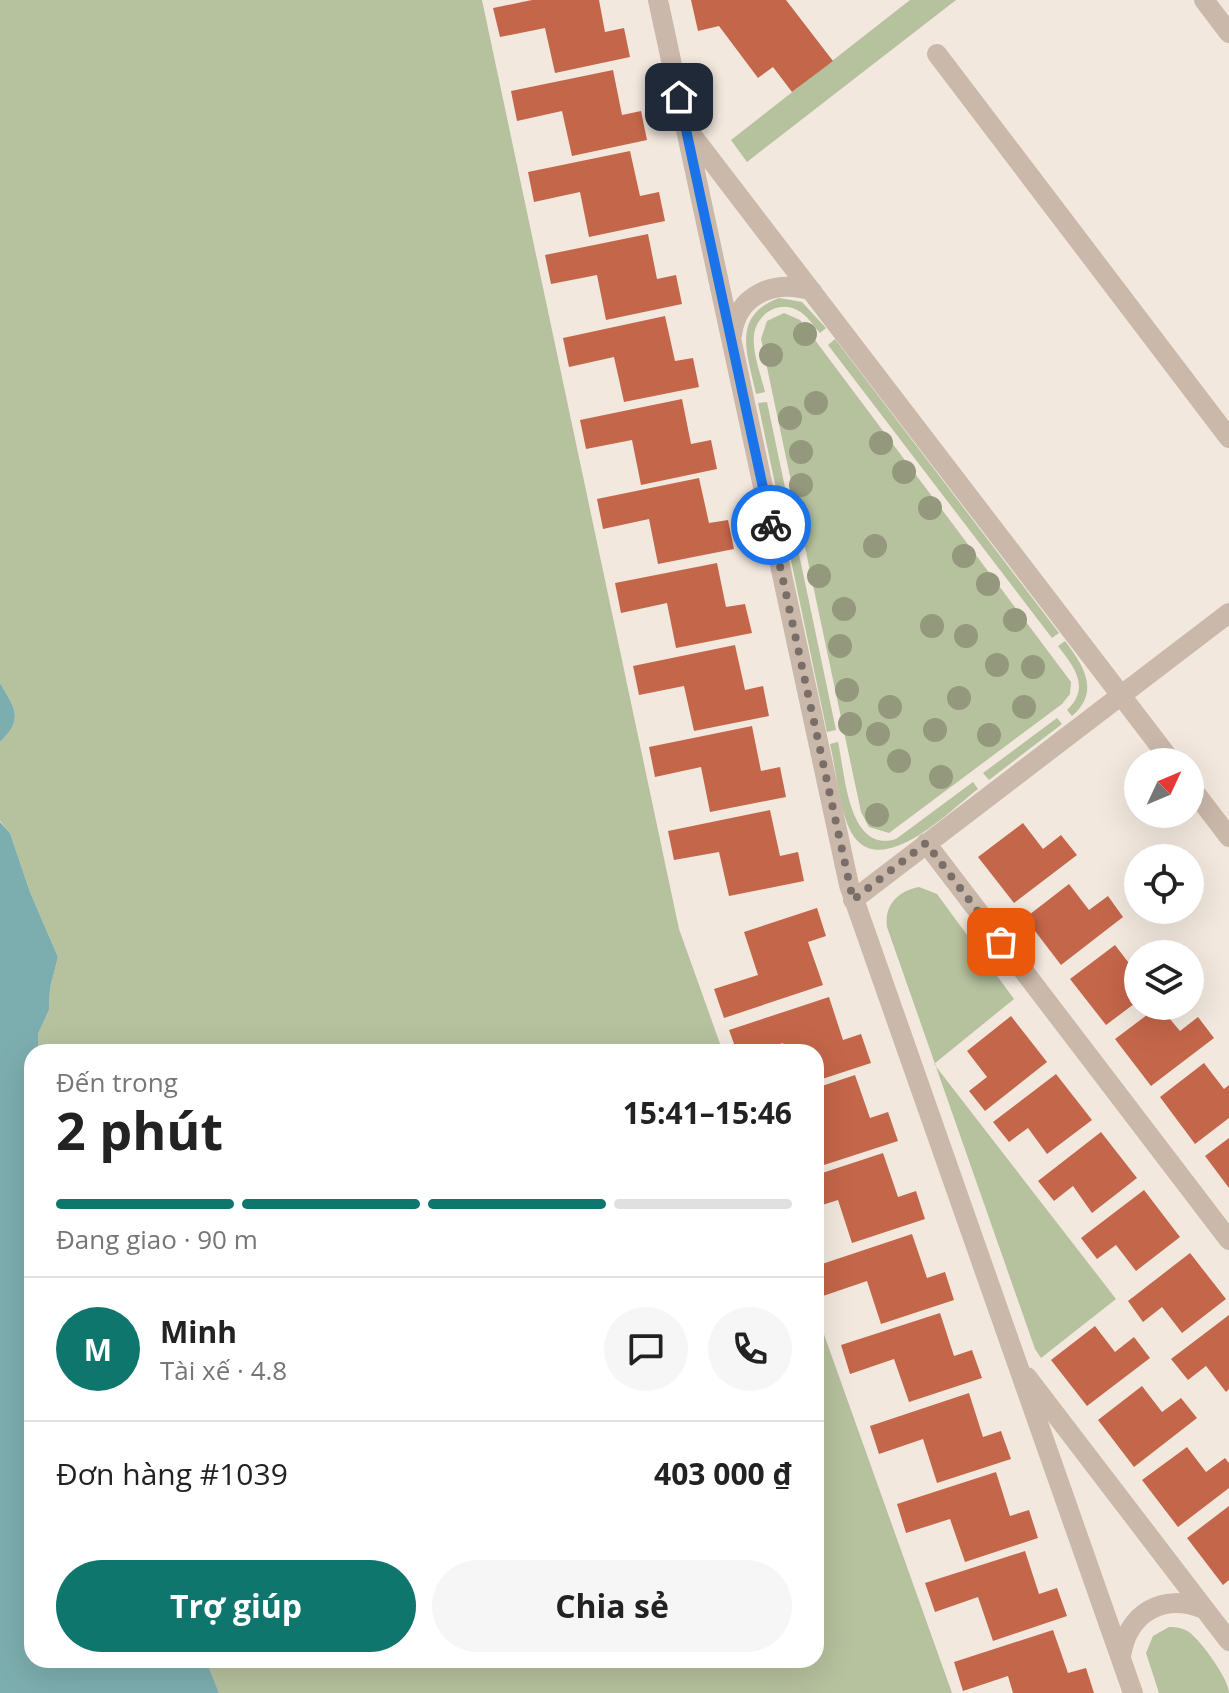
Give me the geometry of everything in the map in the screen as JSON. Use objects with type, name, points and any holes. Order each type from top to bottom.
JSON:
[{"type":"street","points":[[658,0],[853,900],[1133,1693]]},
{"type":"street","points":[[1204,0],[1229,33]]},
{"type":"street","points":[[937,54],[1229,438]]},
{"type":"street","points":[[685,125],[1161,748]]},
{"type":"street","points":[[731,338],[738,313],[757,294],[784,285],[812,291]]},
{"type":"street","points":[[853,900],[1229,613]]},
{"type":"street","points":[[1204,804],[1229,837]]},
{"type":"street","points":[[926,843],[1229,1240]]},
{"type":"street","points":[[1016,1363],[1229,1641]]},
{"type":"street","points":[[1120,1658],[1126,1633],[1143,1613],[1154,1606],[1179,1601],[1204,1609]]},
{"type":"green space","points":[[0,0],[482,0],[679,929],[720,1044],[39,1044],[38,1034],[49,1010],[50,988],[58,957],[30,892],[10,833],[0,821],[0,742],[12,727],[15,713],[0,683]]},
{"type":"green space","points":[[910,0],[956,0],[747,162],[731,140]]},
{"type":"green space","points":[[779,298],[802,302],[826,328],[820,333],[804,315],[790,307],[776,308],[763,316],[756,328],[754,342],[765,392],[756,394],[747,351],[748,326],[754,315]]},
{"type":"green space","points":[[784,313],[800,320],[1071,682],[1070,694],[1062,704],[889,833],[869,827],[861,812],[761,339],[767,321]]},
{"type":"green space","points":[[835,339],[1059,633],[1052,638],[828,345]]},
{"type":"green space","points":[[767,402],[836,730],[827,732],[758,403]]},
{"type":"green space","points":[[1065,641],[1083,669],[1087,688],[1081,707],[1072,716],[1067,710],[1074,702],[1079,685],[1074,669],[1058,646]]},
{"type":"green space","points":[[1057,718],[1062,724],[989,780],[983,773]]},
{"type":"green space","points":[[838,742],[847,790],[858,823],[868,835],[880,840],[896,839],[973,782],[978,789],[911,840],[892,848],[874,849],[859,842],[847,823],[830,744]]},
{"type":"green space","points":[[919,887],[937,894],[1014,999],[935,1063],[887,927],[888,912],[894,900]]},
{"type":"green space","points":[[936,1066],[1116,1299],[1041,1358],[1035,1349]]},
{"type":"green space","points":[[824,1334],[952,1693],[219,1693],[209,1668],[824,1668]]},
{"type":"green space","points":[[1169,1627],[1187,1631],[1200,1643],[1220,1670],[1229,1693],[1159,1693],[1146,1653],[1153,1636]]},
{"type":"water","points":[[0,683],[13,707],[15,720],[0,742]]},
{"type":"water","points":[[0,822],[10,833],[30,892],[58,957],[50,988],[49,1010],[38,1034],[39,1044],[24,1044],[24,1668],[209,1668],[219,1693],[0,1693]]},
{"type":"building","points":[[532,0],[599,0],[605,32],[624,28],[630,57],[555,73],[545,28],[500,37],[493,8]]},
{"type":"building","points":[[691,0],[786,0],[833,61],[792,92],[773,67],[758,78],[719,26],[698,31]]},
{"type":"building","points":[[613,70],[622,115],[641,111],[647,140],[572,156],[562,111],[517,121],[511,91]]},
{"type":"building","points":[[630,151],[640,196],[659,192],[665,221],[589,237],[580,192],[534,202],[528,172]]},
{"type":"building","points":[[648,234],[657,279],[676,275],[682,304],[606,320],[597,275],[551,284],[545,255]]},
{"type":"building","points":[[665,316],[675,361],[693,358],[699,387],[624,402],[614,357],[569,367],[563,338]]},
{"type":"building","points":[[682,399],[691,444],[711,440],[717,469],[641,485],[632,440],[586,449],[580,420]]},
{"type":"building","points":[[699,478],[709,523],[728,520],[734,549],[658,564],[649,519],[603,529],[597,499]]},
{"type":"building","points":[[717,563],[726,607],[745,604],[752,633],[676,648],[667,603],[621,613],[615,583]]},
{"type":"building","points":[[735,645],[745,690],[763,686],[769,716],[694,731],[684,686],[639,695],[633,666]]},
{"type":"building","points":[[752,726],[761,771],[780,767],[786,797],[710,812],[701,767],[655,777],[649,747]]},
{"type":"building","points":[[770,810],[780,856],[798,852],[804,881],[729,896],[719,852],[674,860],[668,831]]},
{"type":"building","points":[[1023,823],[1043,849],[1061,835],[1077,855],[1014,903],[978,857]]},
{"type":"building","points":[[1069,884],[1089,910],[1108,896],[1123,917],[1061,965],[1025,918]]},
{"type":"building","points":[[817,908],[826,936],[808,942],[823,985],[724,1018],[714,989],[758,975],[744,932]]},
{"type":"building","points":[[1115,945],[1124,957],[1124,1012],[1106,1025],[1070,979]]},
{"type":"building","points":[[829,997],[843,1040],[861,1034],[871,1063],[824,1078],[824,1044],[734,1044],[729,1030]]},
{"type":"building","points":[[1011,1016],[1047,1062],[985,1111],[969,1091],[987,1077],[967,1051]]},
{"type":"building","points":[[1140,1020],[1171,1020],[1180,1031],[1194,1020],[1200,1020],[1214,1038],[1151,1086],[1115,1039]]},
{"type":"building","points":[[1204,1063],[1224,1089],[1229,1085],[1229,1118],[1195,1144],[1160,1097]]},
{"type":"building","points":[[1056,1074],[1092,1120],[1047,1154],[1028,1128],[1009,1142],[993,1122]]},
{"type":"building","points":[[855,1075],[870,1118],[888,1112],[898,1141],[824,1165],[824,1085]]},
{"type":"building","points":[[1101,1132],[1137,1178],[1092,1213],[1073,1186],[1054,1201],[1038,1181]]},
{"type":"building","points":[[1229,1138],[1229,1188],[1205,1156]]},
{"type":"building","points":[[883,1153],[898,1197],[916,1191],[925,1219],[852,1243],[838,1200],[824,1204],[824,1172]]},
{"type":"building","points":[[1144,1190],[1180,1237],[1136,1271],[1116,1245],[1097,1259],[1081,1238]]},
{"type":"building","points":[[912,1234],[927,1278],[945,1272],[954,1300],[881,1324],[867,1281],[824,1296],[824,1263]]},
{"type":"building","points":[[1190,1253],[1226,1299],[1182,1333],[1162,1307],[1143,1322],[1128,1301]]},
{"type":"building","points":[[940,1313],[954,1356],[972,1350],[982,1378],[909,1402],[894,1359],[850,1374],[841,1345]]},
{"type":"building","points":[[1229,1315],[1229,1389],[1226,1392],[1206,1366],[1188,1380],[1171,1359]]},
{"type":"building","points":[[1095,1326],[1115,1352],[1134,1337],[1150,1358],[1087,1406],[1051,1360]]},
{"type":"building","points":[[1142,1386],[1162,1412],[1181,1398],[1197,1418],[1134,1467],[1098,1420]]},
{"type":"building","points":[[969,1393],[983,1437],[1001,1431],[1011,1459],[937,1483],[923,1439],[879,1454],[870,1426]]},
{"type":"building","points":[[1187,1447],[1206,1472],[1225,1458],[1229,1463],[1229,1488],[1178,1527],[1142,1480]]},
{"type":"building","points":[[996,1472],[1010,1516],[1029,1510],[1038,1538],[965,1562],[950,1519],[906,1533],[897,1504]]},
{"type":"building","points":[[1229,1506],[1229,1580],[1223,1585],[1187,1538]]},
{"type":"building","points":[[1025,1551],[1039,1594],[1057,1588],[1067,1616],[993,1641],[978,1597],[935,1612],[925,1583]]},
{"type":"building","points":[[1053,1630],[1068,1673],[1086,1668],[1094,1693],[1013,1693],[1008,1676],[963,1691],[954,1662]]},
{"type":"way so far","points":[[771,525],[853,900],[926,843],[1001,942]]},
{"type":"route","points":[[679,97],[771,525]]}]
